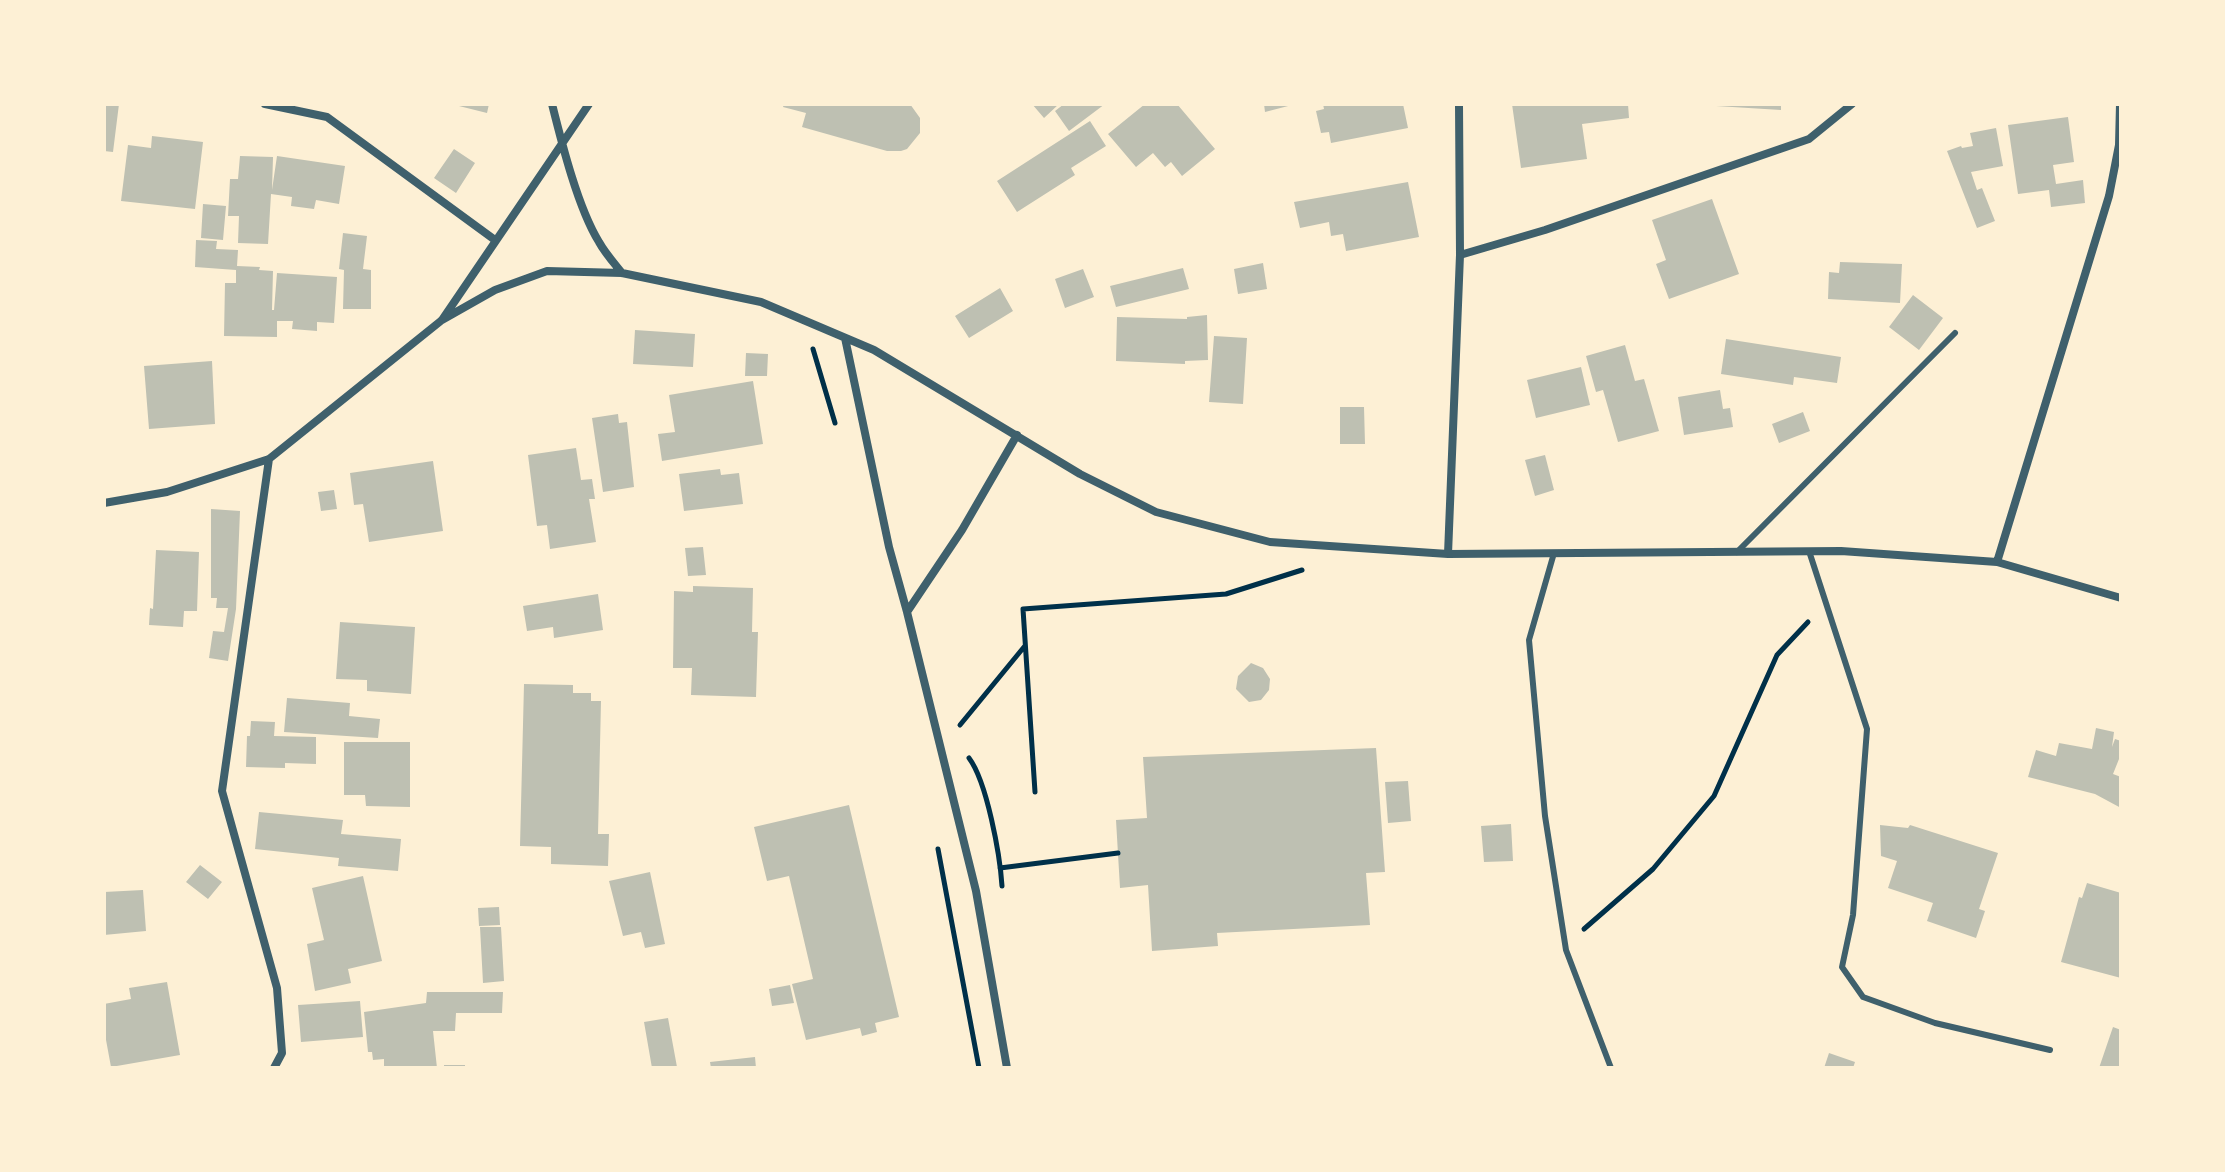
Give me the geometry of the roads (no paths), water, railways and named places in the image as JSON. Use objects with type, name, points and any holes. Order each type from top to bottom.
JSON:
[{"type":"street","points":[[265,104],[327,117],[495,240]]},
{"type":"street","points":[[552,104],[562,144],[598,242],[622,273]]},
{"type":"street","points":[[442,320],[589,104]]},
{"type":"street","points":[[1448,554],[1460,255],[1459,104]]},
{"type":"street","points":[[1460,255],[1545,230],[1809,139],[1852,104]]},
{"type":"street","points":[[1997,562],[2109,196],[2119,145],[2120,104]]},
{"type":"street","points":[[104,503],[167,492],[269,459],[442,320],[495,290],[547,271],[622,273],[761,302],[874,350],[1080,474],[1156,512],[1270,542],[1448,554],[1841,551],[1997,562],[2121,598]]},
{"type":"street","points":[[845,338],[889,547],[942,747],[971,872],[1007,1068]]},
{"type":"street","points":[[907,612],[962,530],[1017,435]]},
{"type":"street","points":[[269,459],[222,791],[277,988],[282,1053],[274,1068]]},
{"type":"lane","points":[[1737,552],[1955,333]]},
{"type":"lane","points":[[1809,551],[1867,729],[1853,915],[1842,967],[1863,997],[1935,1023],[2050,1050]]},
{"type":"lane","points":[[1554,553],[1529,640],[1545,816],[1565,945],[1611,1068]]}]
